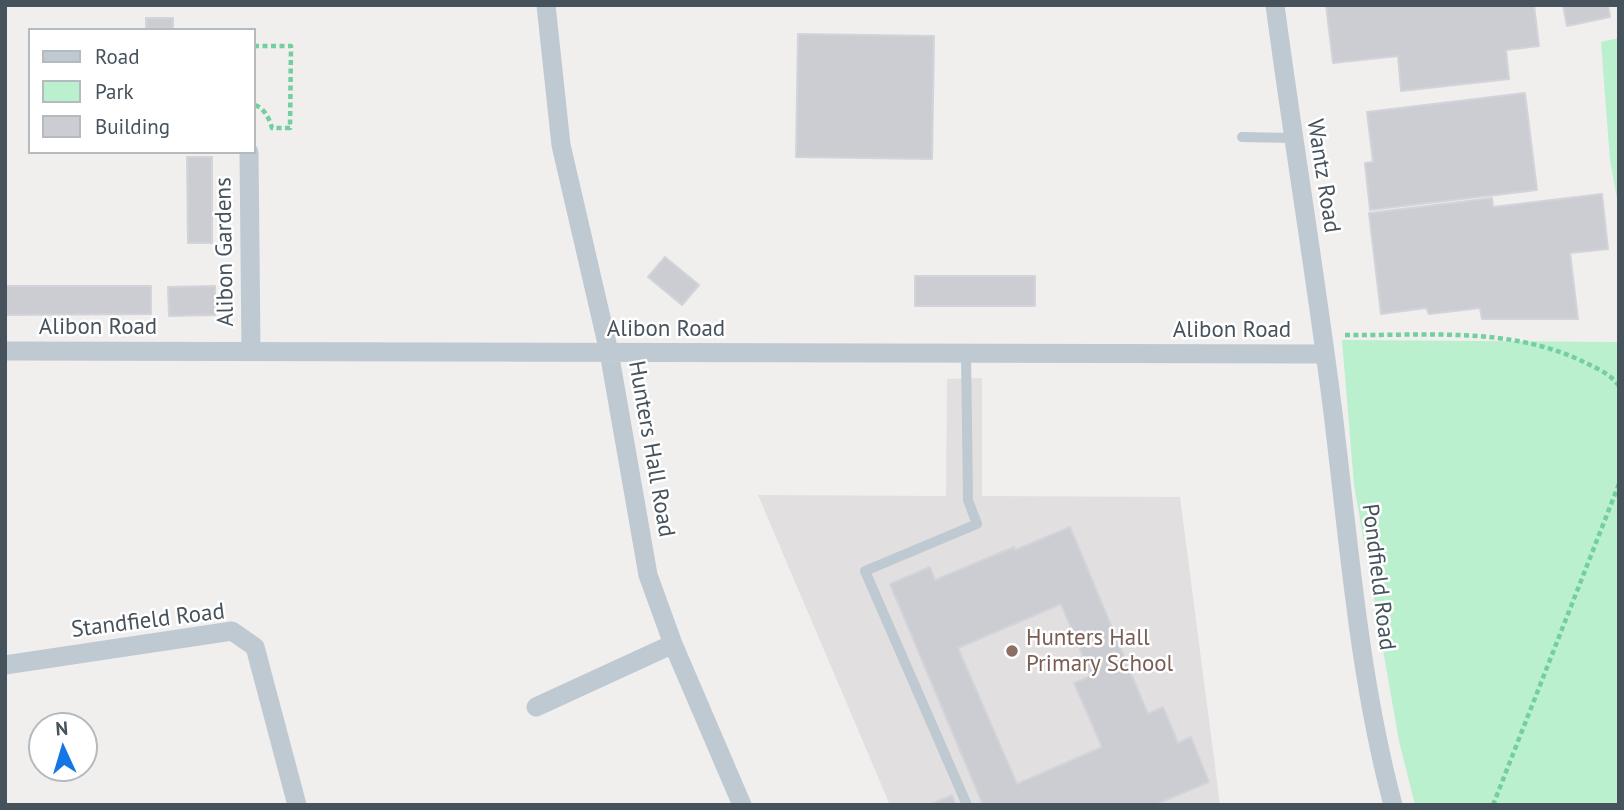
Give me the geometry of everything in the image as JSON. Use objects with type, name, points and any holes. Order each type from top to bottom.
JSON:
[{"type":"street","name":"Hunters Hall Road","points":[[546,5],[561,145],[609,352],[648,575],[673,644],[742,805]]},
{"type":"street","name":"Wantz Road","points":[[1275,5],[1292,138],[1324,345]]},
{"type":"street","name":"Alibon Gardens","points":[[249,154],[251,351]]},
{"type":"street","name":"Alibon Road","points":[[5,351],[966,353],[1324,345]]},
{"type":"street","name":"Pondfield Road","points":[[1324,345],[1363,655],[1384,771],[1393,805]]},
{"type":"street","name":"Standfield Road","points":[[5,665],[232,631],[256,647],[297,805]]},
{"type":"street","points":[[536,707],[673,644]]},
{"type":"lane","points":[[1241,137],[1292,138]]},
{"type":"lane","points":[[966,353],[968,500],[977,524],[865,571],[967,805]]},
{"type":"path","points":[[256,46],[291,46],[290,128],[272,128],[268,117],[256,105]]},
{"type":"path","points":[[1324,345],[1499,337],[1536,343],[1565,352],[1599,369],[1619,386]]},
{"type":"path","points":[[1493,805],[1619,484]]},
{"type":"shaded area","name":"Hunters Hall Primary School","points":[[982,378],[982,496],[1180,497],[1220,805],[890,805],[758,495],[946,496],[947,379]]},
{"type":"green space","points":[[1619,38],[1619,210],[1610,160],[1601,42]]},
{"type":"green space","points":[[1342,340],[1619,342],[1619,805],[1415,805],[1399,741],[1354,485]]},
{"type":"building","points":[[1326,5],[1534,5],[1539,46],[1506,50],[1509,79],[1401,91],[1398,56],[1333,63]]},
{"type":"building","points":[[1563,5],[1608,5],[1610,17],[1567,26]]},
{"type":"building","points":[[146,18],[173,18],[173,28],[146,28]]},
{"type":"building","points":[[798,34],[934,36],[932,159],[796,157]]},
{"type":"building","points":[[1525,93],[1537,190],[1370,210],[1365,163],[1373,162],[1367,112]]},
{"type":"building","points":[[187,157],[212,157],[212,243],[188,243]]},
{"type":"building","points":[[1602,194],[1608,249],[1570,253],[1578,319],[1482,319],[1480,308],[1429,314],[1426,308],[1381,314],[1369,213],[1492,198],[1493,207]]},
{"type":"building","points":[[665,257],[699,285],[682,305],[648,277]]},
{"type":"building","points":[[915,276],[1035,276],[1035,306],[915,306]]},
{"type":"building","points":[[5,286],[151,286],[151,314],[5,315]]},
{"type":"building","points":[[215,286],[215,315],[169,316],[168,287]]},
{"type":"building","points":[[1070,527],[1148,714],[1163,707],[1178,743],[1191,737],[1209,782],[1154,805],[983,805],[890,584],[930,567],[935,580],[1014,547],[1015,550]],"holes":[[[1061,604],[1091,676],[1074,683],[1102,747],[1017,784],[958,648]]]},
{"type":"building","points":[[952,795],[956,805],[929,805]]},
{"type":"place","name":"Hunters Hall Primary School","points":[[1012,651]]}]
